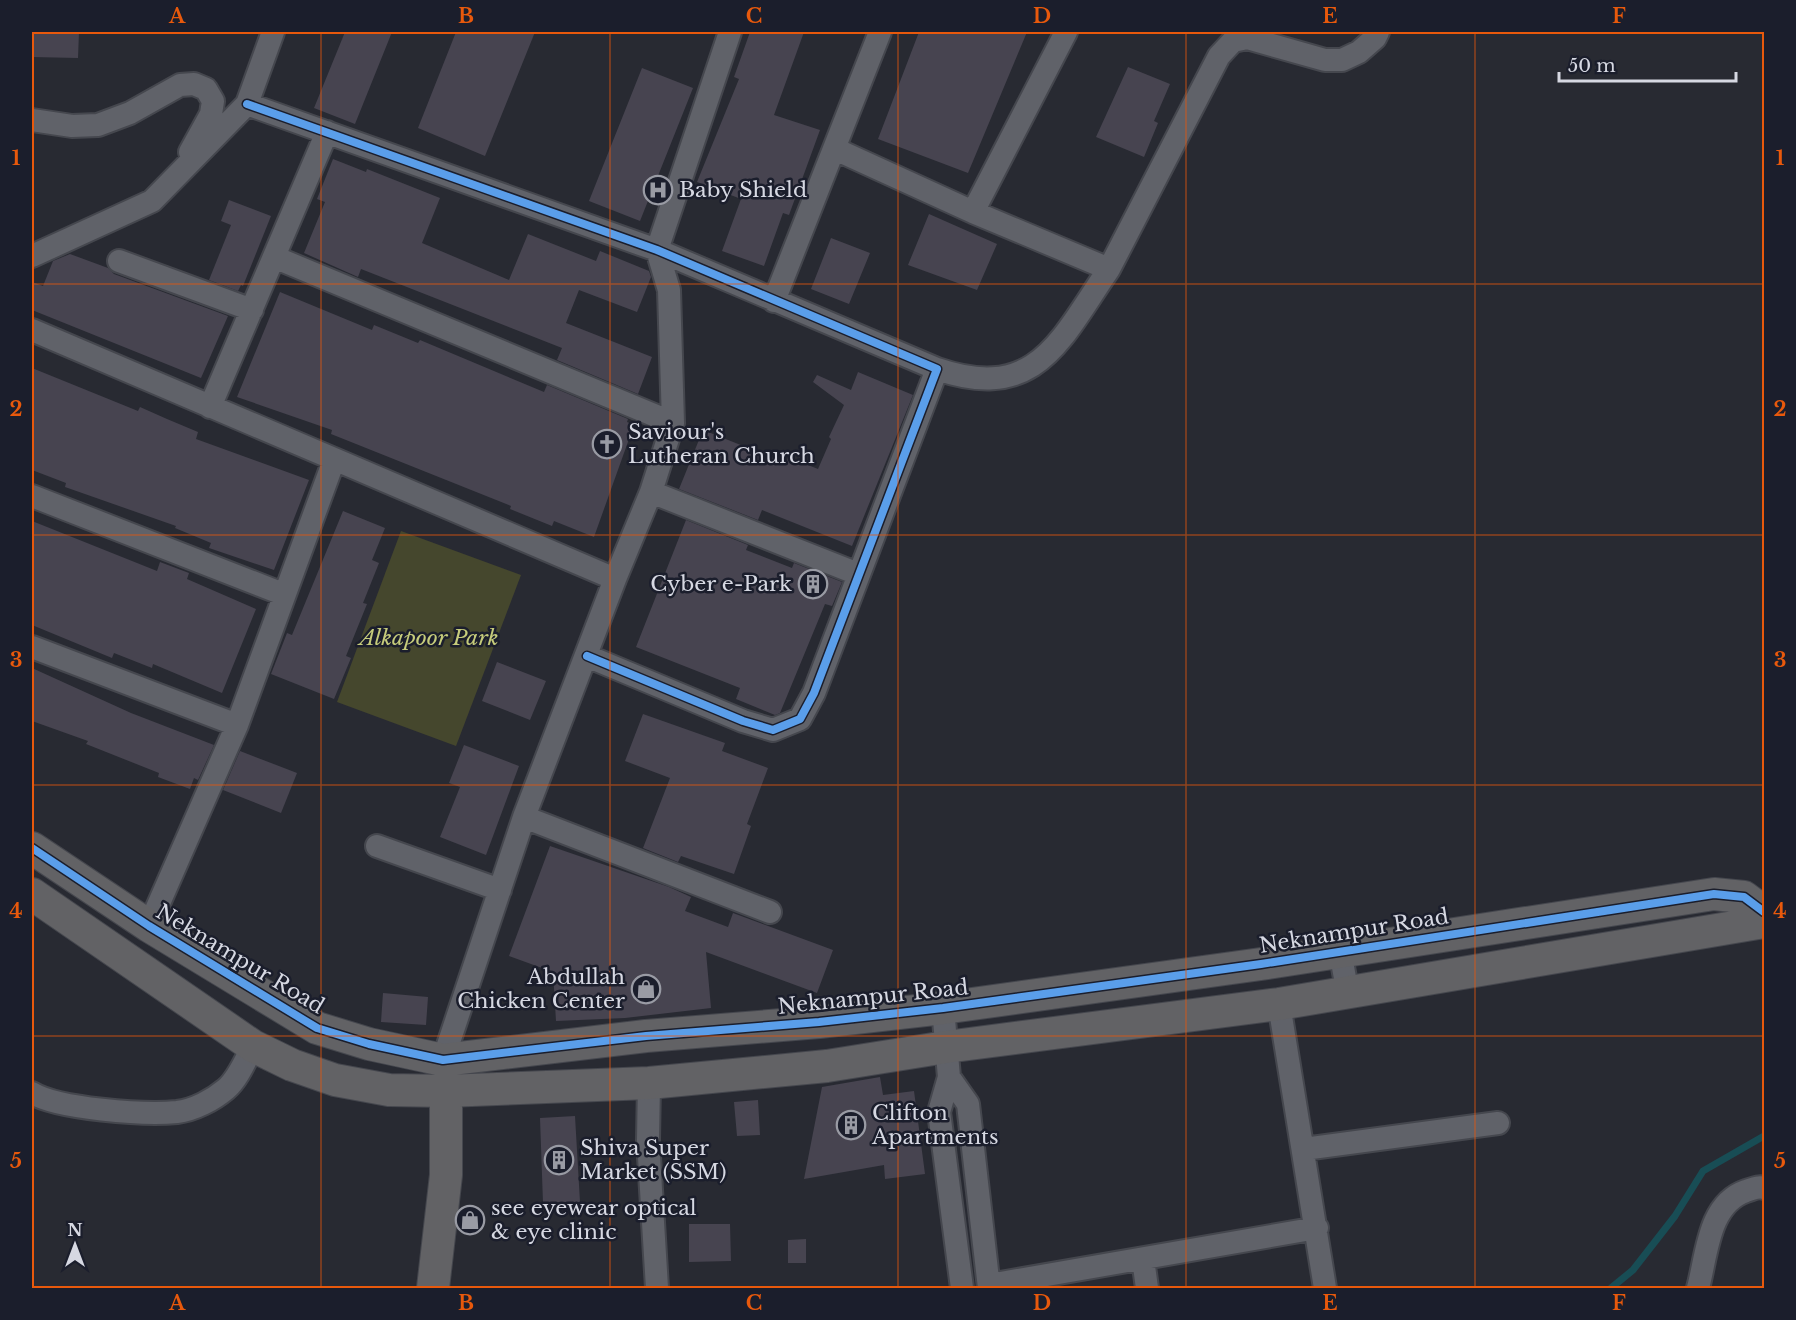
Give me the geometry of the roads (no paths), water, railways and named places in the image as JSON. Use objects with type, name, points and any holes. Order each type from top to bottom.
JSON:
[{"type":"street","points":[[32,256],[152,201],[247,104],[273,32]]},
{"type":"street","points":[[443,1060],[524,817],[615,579],[651,492],[673,423],[669,290],[657,250],[730,32]]},
{"type":"street","points":[[774,301],[880,32]]},
{"type":"street","points":[[973,212],[1066,32]]},
{"type":"street","points":[[247,104],[657,250],[937,369],[960,377],[990,380],[1033,368],[1055,347],[1109,269],[1219,56],[1233,41],[1247,38],[1325,60],[1342,60],[1359,52],[1375,38],[1378,32]]},
{"type":"street","points":[[32,120],[72,126],[98,125],[130,113],[180,85],[194,84],[206,89],[213,101],[211,114],[175,178]]},
{"type":"street","points":[[210,407],[327,132]]},
{"type":"street","points":[[835,149],[973,212],[1109,269]]},
{"type":"street","points":[[274,257],[673,423]]},
{"type":"street","points":[[119,261],[252,310]]},
{"type":"street","points":[[32,330],[615,579]]},
{"type":"street","points":[[587,656],[743,721],[773,730],[800,719],[814,693],[937,369]]},
{"type":"street","points":[[149,926],[237,725],[283,594],[334,460]]},
{"type":"street","points":[[651,492],[858,574]]},
{"type":"street","points":[[32,496],[283,594]]},
{"type":"street","points":[[32,647],[237,725]]},
{"type":"street","points":[[524,817],[770,912]]},
{"type":"street","points":[[377,846],[500,890]]},
{"type":"street","name":"Neknampur Road","points":[[32,848],[149,926],[317,1028],[369,1044],[443,1060],[646,1036],[819,1022],[943,1008],[1261,964],[1714,894],[1744,897],[1764,912]]},
{"type":"street","points":[[32,894],[253,1046],[292,1065],[335,1080],[389,1090],[446,1091],[649,1083],[827,1066],[948,1062],[1764,922]]},
{"type":"street","points":[[1340,951],[1348,994]]},
{"type":"street","points":[[1280,1004],[1325,1288]]},
{"type":"street","points":[[943,1008],[948,1062],[939,1112],[962,1288]]},
{"type":"street","points":[[32,1093],[44,1100],[86,1108],[178,1112],[205,1103],[228,1088],[253,1046]]},
{"type":"street","points":[[948,1062],[968,1104],[989,1287],[1317,1228]]},
{"type":"street","points":[[649,1083],[648,1140],[657,1288]]},
{"type":"street","points":[[433,1288],[446,1175],[446,1091]]},
{"type":"street","points":[[1304,1149],[1498,1123]]},
{"type":"street","points":[[1698,1288],[1716,1217],[1724,1203],[1740,1193],[1759,1187],[1764,1188]]},
{"type":"street","points":[[1143,1259],[1148,1288]]},
{"type":"waterway","points":[[1611,1288],[1633,1270],[1675,1216],[1703,1171],[1764,1136]]},
{"type":"place","name":"Baby Shield","points":[[658,190]]},
{"type":"place","name":"Saviour's Lutheran Church","points":[[607,444]]},
{"type":"place","name":"Cyber e-Park","points":[[813,584]]},
{"type":"place","name":"Abdullah Chicken Center","points":[[646,989]]},
{"type":"place","name":"Clifton Apartments","points":[[851,1125]]},
{"type":"place","name":"Shiva Super Market (SSM)","points":[[559,1160]]},
{"type":"place","name":"see eyewear optical & eye clinic","points":[[470,1220]]},
{"type":"park label","name":"Alkapoor Park","points":[[429,638]]}]
